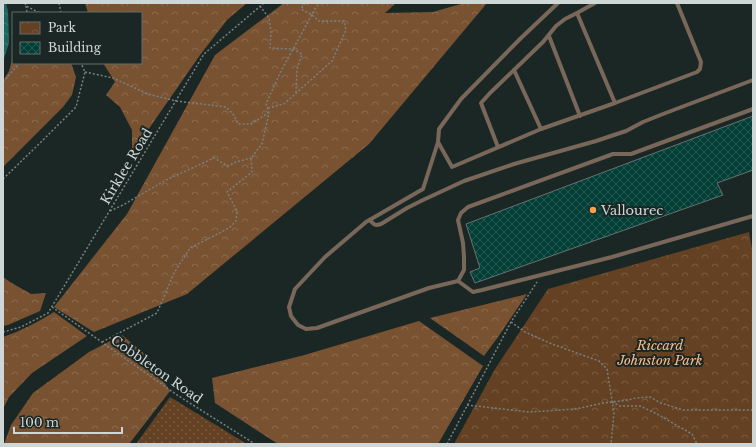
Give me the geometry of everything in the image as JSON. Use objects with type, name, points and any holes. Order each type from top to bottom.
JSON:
[{"type":"lane","points":[[558,3],[520,38],[462,99],[439,129],[438,142],[423,189],[370,220],[325,257],[295,289],[289,307],[291,316],[298,325],[306,329],[317,328],[429,288],[458,281],[464,270],[464,257],[458,220],[461,213],[468,207],[613,154],[631,154],[753,109]]},
{"type":"lane","points":[[498,147],[481,103],[549,36],[556,26],[565,19],[596,3]]},
{"type":"lane","points":[[438,142],[452,167],[541,129],[697,72],[700,69],[701,62],[677,3]]},
{"type":"lane","points":[[578,13],[615,103]]},
{"type":"lane","points":[[549,36],[580,116]]},
{"type":"lane","points":[[514,70],[541,129]]},
{"type":"lane","points":[[370,220],[377,226],[407,208],[464,181],[514,164],[626,131],[643,122],[753,80]]},
{"type":"lane","points":[[458,281],[473,292],[542,276],[753,216]]},
{"type":"path","name":"Kirklee Road","points":[[3,332],[21,327],[48,313],[204,54],[264,3]]},
{"type":"path","points":[[268,108],[284,104],[332,62],[346,30],[344,21],[320,21],[301,9],[305,3]]},
{"type":"path","points":[[109,211],[123,205],[166,180],[214,158],[228,166],[251,158],[262,144],[269,112],[266,104],[280,73],[316,7],[320,3]]},
{"type":"path","points":[[25,4],[38,12]]},
{"type":"path","points":[[260,6],[269,18],[271,31],[270,48],[293,49],[302,54],[297,69],[296,93]]},
{"type":"path","points":[[3,82],[18,64]]},
{"type":"path","points":[[3,179],[76,107],[85,72],[81,64]]},
{"type":"path","points":[[85,72],[112,78],[148,94],[176,101],[226,107],[233,114],[238,124],[250,124],[269,112]]},
{"type":"path","points":[[102,342],[157,312],[174,273],[190,248],[229,228],[236,221],[237,211],[227,192],[252,172],[251,158]]},
{"type":"path","points":[[447,444],[511,322],[542,276]]},
{"type":"path","name":"Cobbleton Road","points":[[52,307],[177,395],[254,444]]},
{"type":"path","points":[[511,322],[525,332],[552,344],[599,361],[607,369],[614,413],[611,444]]},
{"type":"path","points":[[467,405],[529,412],[576,409],[650,397],[661,403],[683,410],[753,410]]},
{"type":"path","points":[[612,402],[620,406],[640,406],[657,414],[692,434],[697,444]]},
{"type":"green space","points":[[85,3],[247,3],[227,20],[200,55],[132,153],[132,130],[120,107],[106,95],[115,82],[104,64],[142,64],[142,12],[88,12]]},
{"type":"green space","points":[[284,3],[396,3],[385,13],[433,12],[464,3],[487,3],[369,144],[187,294],[94,332],[54,307],[127,214],[215,55]]},
{"type":"green space","points":[[12,60],[12,64],[71,64],[76,77],[72,95],[63,107],[3,167],[3,81],[9,71]]},
{"type":"green space","name":"Riccard Johnston Park","points":[[749,232],[753,254],[753,444],[454,444],[495,369],[548,289]]},
{"type":"green space","points":[[3,277],[31,294],[46,293],[40,311],[3,326]]},
{"type":"green space","points":[[527,294],[484,356],[430,318]]},
{"type":"green space","points":[[54,312],[87,336],[32,373],[9,397],[3,409],[3,337],[29,326]]},
{"type":"green space","points":[[419,321],[483,366],[438,444],[278,444],[215,403],[212,378],[301,356]]},
{"type":"green space","points":[[122,335],[147,356],[170,391],[129,444],[4,444],[11,425],[33,393],[89,352]]},
{"type":"green space","points":[[170,397],[247,444],[136,444]]},
{"type":"water","points":[[3,3],[6,3],[8,11],[9,43],[3,62]]},
{"type":"building","name":"Vallourec","points":[[753,116],[753,170],[717,183],[723,195],[475,283],[470,272],[480,268],[466,224]]},
{"type":"place","name":"Vallourec","points":[[593,210]]}]
